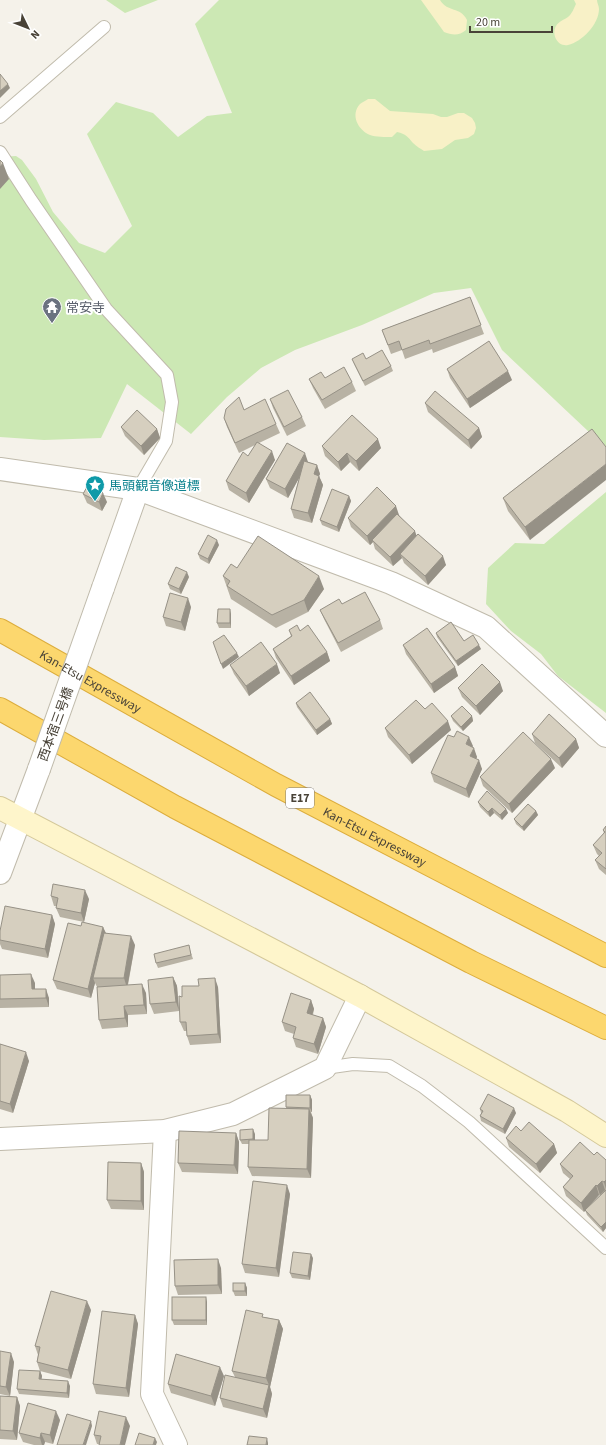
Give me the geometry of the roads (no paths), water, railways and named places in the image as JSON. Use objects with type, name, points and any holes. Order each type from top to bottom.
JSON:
[{"type":"highway","name":"Kan-Etsu Expressway","points":[[0,630],[276,785],[606,956]]},
{"type":"highway","points":[[0,709],[182,810],[470,962],[606,1028]]},
{"type":"street","points":[[0,469],[138,489],[391,583],[486,627],[606,736]]},
{"type":"street","name":"西本宿三号橋","points":[[0,873],[39,769],[138,489]]},
{"type":"street","points":[[0,808],[20,820],[360,996],[567,1111],[606,1136]]},
{"type":"street","points":[[0,1139],[165,1132],[234,1114],[325,1068],[360,996]]},
{"type":"street","points":[[165,1132],[152,1394],[176,1445]]},
{"type":"lane","points":[[0,117],[104,27]]},
{"type":"lane","points":[[0,152],[106,309],[166,375],[172,402],[166,441],[138,489]]},
{"type":"lane","points":[[325,1068],[353,1064],[389,1066],[422,1086],[469,1122],[606,1248]]},
{"type":"place","name":"常安寺","points":[[52,324]]},
{"type":"place","name":"馬頭観音像道標","points":[[95,502]]}]
